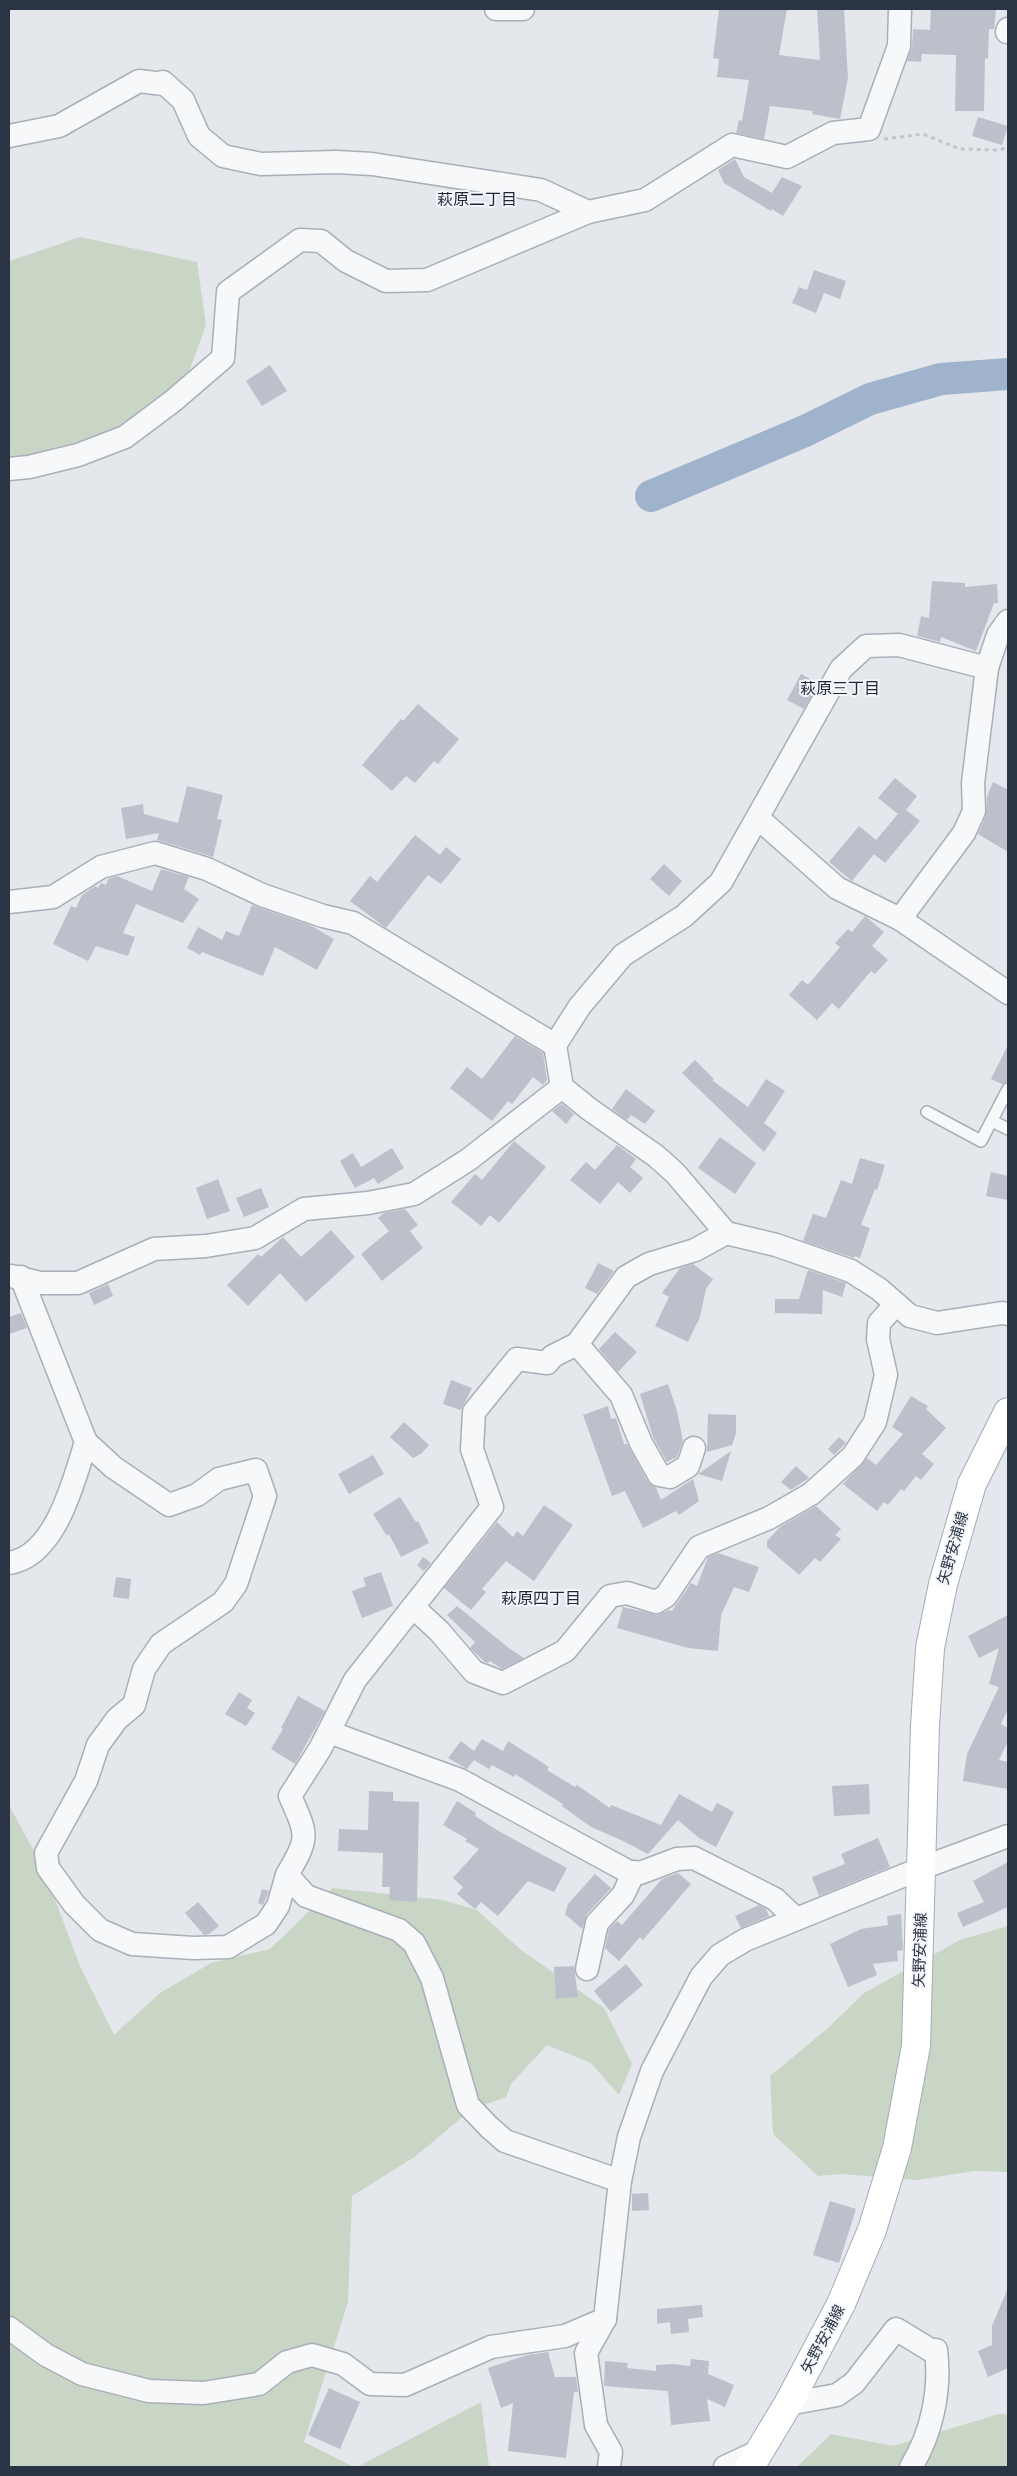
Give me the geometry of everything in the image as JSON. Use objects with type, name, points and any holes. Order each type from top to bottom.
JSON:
[{"type":"main road","name":"矢野安浦線","points":[[755,2459],[788,2404],[841,2304],[872,2230],[897,2148],[916,2046],[922,1868],[924,1726],[930,1648],[942,1584],[972,1484],[1008,1412]]},
{"type":"street","points":[[496,9],[523,9]]},
{"type":"street","points":[[9,469],[29,467],[78,455],[125,437],[173,401],[222,358],[228,292],[300,240],[320,241],[346,261],[386,281],[427,280],[588,212],[645,200],[732,145],[787,157],[834,133],[869,129],[899,46],[900,9]]},
{"type":"street","points":[[9,136],[59,126],[138,81],[163,84],[163,82],[184,100],[199,136],[223,156],[261,164],[336,162],[372,164],[532,188],[541,190],[588,212]]},
{"type":"street","points":[[900,919],[964,833],[974,811],[973,783],[987,668],[998,635],[1008,621]]},
{"type":"street","points":[[987,668],[899,644],[866,646],[841,669],[759,819],[721,882],[684,916],[623,956],[580,1006],[555,1045],[562,1087],[589,1109],[656,1156],[676,1173],[726,1233],[818,1258],[851,1271],[879,1289],[910,1316],[937,1323],[1002,1312],[1008,1314]]},
{"type":"street","points":[[759,819],[836,888],[900,919],[1008,993]]},
{"type":"street","points":[[9,902],[53,897],[102,867],[155,853],[207,869],[262,895],[323,916],[353,923],[555,1045]]},
{"type":"street","points":[[15,1276],[40,1283],[78,1283],[154,1249],[206,1246],[256,1238],[304,1209],[368,1203],[414,1194],[468,1160],[562,1087]]},
{"type":"street","points":[[15,1276],[86,1442],[113,1467],[168,1504],[197,1495],[219,1479],[256,1470],[265,1496],[236,1584],[223,1602],[161,1644],[144,1669],[134,1705],[117,1719],[98,1745],[86,1781],[46,1853],[48,1868],[74,1904],[100,1930],[132,1944],[193,1948],[228,1946],[266,1924],[278,1906],[287,1875],[302,1849],[304,1828],[290,1796],[329,1732],[355,1680],[492,1507],[472,1449],[474,1412],[517,1359],[547,1362],[553,1356],[577,1344],[626,1276],[649,1264],[695,1250],[726,1233]]},
{"type":"street","points":[[412,1607],[439,1631],[474,1672],[503,1683],[565,1652],[610,1596],[627,1593],[656,1602],[666,1596],[700,1547],[769,1518],[811,1494],[853,1456],[875,1422],[886,1375],[878,1339],[879,1323],[896,1304]]},
{"type":"street","points":[[577,1344],[621,1395],[641,1442],[659,1475],[670,1477],[688,1466],[694,1448]]},
{"type":"street","points":[[9,1562],[20,1561],[47,1538],[67,1500],[86,1442]]},
{"type":"street","points":[[329,1732],[460,1780],[619,1868],[640,1873],[677,1859],[694,1858],[775,1899],[796,1919]]},
{"type":"street","points":[[594,2467],[610,2460],[596,2425],[586,2353],[605,2319],[620,2181],[629,2138],[652,2071],[701,1977],[720,1955],[744,1940],[922,1868],[1008,1836]]},
{"type":"street","points":[[588,1969],[597,1922],[623,1895],[634,1872]]},
{"type":"street","points":[[287,1875],[306,1896],[399,1930],[414,1943],[432,1978],[468,2104],[489,2127],[505,2141],[620,2181]]},
{"type":"street","points":[[9,2328],[46,2355],[82,2374],[149,2391],[204,2394],[259,2384],[287,2362],[312,2355],[343,2364],[370,2384],[405,2385],[491,2347],[565,2336],[605,2319]]},
{"type":"street","points":[[788,2404],[837,2395],[854,2383],[896,2329],[932,2351],[936,2350],[940,2376],[927,2435],[911,2467]]},
{"type":"street","points":[[725,2467],[755,2459]]},
{"type":"lane","points":[[927,1112],[981,1141],[1008,1089]]},
{"type":"lane","points":[[992,1121],[1008,1129]]},
{"type":"path","points":[[876,139],[923,134],[960,149],[996,150],[1008,148]]},
{"type":"green space","points":[[80,237],[197,262],[206,325],[186,380],[121,429],[9,461],[9,261]]},
{"type":"green space","points":[[9,1805],[44,1870],[80,1966],[114,2035],[160,1993],[211,1963],[270,1949],[333,1888],[443,1900],[477,1910],[521,1950],[604,2008],[632,2064],[619,2095],[591,2063],[547,2045],[511,2084],[506,2097],[472,2109],[416,2156],[352,2196],[348,2302],[304,2442],[354,2467],[9,2467]]},
{"type":"green space","points":[[1008,1926],[1008,2172],[974,2171],[917,2180],[841,2174],[818,2176],[773,2134],[770,2076],[828,2028],[864,1993],[960,1940]]},
{"type":"green space","points":[[481,2402],[489,2467],[357,2467]]},
{"type":"green space","points":[[999,2414],[1008,2414],[1008,2467],[797,2467],[831,2434],[893,2446]]},
{"type":"building","points":[[719,9],[787,9],[779,55],[820,60],[817,9],[844,9],[848,78],[840,119],[812,114],[813,111],[770,106],[764,139],[736,133],[739,120],[742,121],[749,80],[717,77],[719,59],[713,58]]},
{"type":"building","points":[[931,9],[996,9],[994,29],[989,29],[988,59],[985,58],[984,111],[955,111],[956,55],[922,54],[921,62],[907,61],[912,47],[913,29],[930,30]]},
{"type":"building","points":[[978,117],[1008,126],[1002,145],[972,136]]},
{"type":"building","points":[[735,159],[744,177],[772,193],[782,177],[802,186],[783,216],[724,183],[718,170]]},
{"type":"building","points":[[814,270],[846,281],[840,299],[824,293],[816,313],[792,303],[799,287],[807,290]]},
{"type":"building","points":[[270,365],[287,391],[262,406],[246,381]]},
{"type":"building","points":[[932,581],[965,583],[965,587],[997,584],[998,603],[994,603],[976,651],[941,637],[940,642],[917,636],[921,616],[929,618]]},
{"type":"building","points":[[801,674],[818,683],[804,709],[787,700]]},
{"type":"building","points":[[418,704],[459,739],[438,764],[434,761],[415,783],[406,776],[392,791],[362,765],[401,719],[403,721]]},
{"type":"building","points":[[895,778],[917,796],[906,810],[920,821],[885,863],[874,854],[852,881],[829,862],[859,826],[876,840],[898,814],[878,798]]},
{"type":"building","points":[[993,782],[1008,790],[1008,852],[978,834],[986,816],[987,797]]},
{"type":"building","points":[[187,786],[223,795],[217,819],[222,820],[213,857],[157,840],[159,833],[126,839],[121,808],[143,804],[144,814],[178,823]]},
{"type":"building","points":[[415,835],[440,855],[446,847],[461,859],[441,884],[428,875],[386,928],[350,901],[370,876],[377,882]]},
{"type":"building","points":[[664,864],[682,881],[669,896],[650,879]]},
{"type":"building","points":[[161,869],[189,877],[184,889],[199,899],[183,923],[136,904],[123,933],[135,937],[128,956],[96,946],[88,961],[53,944],[71,906],[76,908],[82,895],[95,886],[98,888],[101,883],[106,885],[108,879],[117,876],[152,891]]},
{"type":"building","points":[[252,905],[310,925],[334,939],[317,970],[275,947],[263,976],[202,952],[200,955],[187,948],[198,927],[222,940],[226,931],[239,936]]},
{"type":"building","points":[[865,916],[884,932],[872,946],[888,960],[875,974],[871,971],[839,1009],[832,1003],[817,1020],[789,995],[802,980],[808,985],[840,947],[835,943],[848,929],[852,932]]},
{"type":"building","points":[[515,1036],[543,1053],[547,1080],[543,1085],[533,1077],[512,1104],[508,1101],[492,1121],[450,1088],[467,1067],[482,1079]]},
{"type":"building","points":[[1008,1045],[1008,1082],[1002,1084],[991,1079]]},
{"type":"building","points":[[695,1060],[714,1079],[712,1080],[748,1107],[766,1079],[785,1091],[764,1123],[777,1133],[764,1152],[682,1073]]},
{"type":"building","points":[[626,1089],[655,1111],[645,1124],[631,1115],[627,1120],[612,1109]]},
{"type":"building","points":[[562,1104],[574,1114],[566,1124],[552,1111]]},
{"type":"building","points":[[720,1137],[756,1163],[735,1194],[698,1168]]},
{"type":"building","points":[[514,1141],[546,1167],[499,1223],[490,1215],[481,1226],[451,1202],[475,1174],[482,1180]]},
{"type":"building","points":[[617,1145],[636,1159],[630,1167],[643,1178],[630,1193],[618,1182],[600,1204],[570,1180],[586,1162],[595,1170]]},
{"type":"building","points":[[392,1148],[404,1168],[378,1184],[374,1178],[355,1188],[340,1161],[353,1153],[361,1167]]},
{"type":"building","points":[[860,1158],[885,1165],[877,1190],[875,1189],[861,1225],[870,1228],[860,1258],[855,1256],[854,1258],[803,1241],[813,1214],[826,1218],[841,1180],[852,1184]]},
{"type":"building","points":[[991,1172],[1008,1176],[1008,1200],[986,1196]]},
{"type":"building","points":[[218,1179],[230,1211],[207,1219],[196,1188]]},
{"type":"building","points":[[261,1188],[269,1207],[244,1217],[236,1198]]},
{"type":"building","points":[[405,1209],[418,1225],[410,1231],[423,1248],[382,1281],[361,1254],[389,1231],[378,1218],[384,1213]]},
{"type":"building","points":[[331,1230],[355,1257],[306,1302],[280,1273],[248,1306],[227,1285],[258,1254],[261,1257],[283,1237],[301,1257]]},
{"type":"building","points":[[598,1263],[614,1271],[597,1294],[585,1288]]},
{"type":"building","points":[[693,1264],[713,1279],[706,1289],[700,1317],[688,1342],[655,1326],[669,1297],[662,1293],[680,1268]]},
{"type":"building","points":[[808,1270],[846,1283],[842,1297],[823,1290],[822,1314],[775,1313],[775,1299],[799,1299]]},
{"type":"building","points":[[108,1284],[113,1296],[94,1305],[89,1293]]},
{"type":"building","points":[[21,1313],[27,1328],[9,1334],[9,1317]]},
{"type":"building","points":[[615,1332],[637,1352],[618,1372],[599,1349]]},
{"type":"building","points":[[451,1380],[472,1388],[461,1410],[443,1404]]},
{"type":"building","points":[[668,1384],[677,1411],[683,1441],[677,1457],[667,1462],[653,1437],[640,1394]]},
{"type":"building","points":[[911,1396],[928,1406],[926,1409],[946,1428],[922,1454],[934,1464],[921,1480],[916,1476],[904,1491],[901,1489],[888,1505],[884,1502],[877,1511],[843,1484],[867,1458],[876,1465],[903,1434],[892,1427]]},
{"type":"building","points":[[608,1406],[611,1419],[616,1418],[624,1444],[627,1444],[648,1482],[656,1488],[661,1500],[693,1479],[699,1501],[679,1515],[676,1511],[643,1528],[625,1491],[612,1496],[583,1415]]},
{"type":"building","points":[[708,1414],[736,1415],[736,1433],[732,1445],[707,1452]]},
{"type":"building","points":[[404,1422],[429,1445],[422,1453],[413,1458],[390,1437]]},
{"type":"building","points":[[839,1437],[846,1443],[834,1455],[828,1449]]},
{"type":"building","points":[[731,1451],[722,1481],[698,1474]]},
{"type":"building","points":[[373,1455],[384,1474],[349,1494],[338,1474]]},
{"type":"building","points":[[796,1466],[809,1478],[791,1490],[781,1482]]},
{"type":"building","points":[[400,1497],[416,1522],[418,1521],[429,1543],[401,1557],[389,1534],[387,1536],[373,1514]]},
{"type":"building","points":[[544,1505],[573,1525],[534,1581],[506,1561],[482,1589],[486,1592],[471,1610],[444,1588],[497,1522],[513,1537],[517,1531],[523,1536]]},
{"type":"building","points":[[816,1506],[841,1529],[835,1535],[841,1539],[820,1562],[815,1558],[799,1575],[767,1547],[767,1541],[780,1527]]},
{"type":"building","points":[[718,1553],[759,1567],[749,1592],[734,1587],[721,1615],[718,1651],[688,1648],[617,1628],[623,1607],[657,1615],[669,1610],[672,1611],[691,1583],[697,1586],[708,1557]]},
{"type":"building","points":[[423,1557],[431,1563],[424,1571],[417,1565]]},
{"type":"building","points":[[381,1572],[393,1606],[362,1618],[352,1591],[366,1586],[363,1578]]},
{"type":"building","points":[[116,1577],[131,1579],[129,1599],[113,1597]]},
{"type":"building","points":[[457,1606],[524,1658],[502,1669],[490,1661],[488,1663],[485,1662],[470,1648],[475,1642],[447,1615]]},
{"type":"building","points":[[1008,1615],[1008,1709],[1001,1724],[1008,1728],[1008,1741],[999,1760],[1008,1762],[1008,1789],[963,1781],[967,1754],[999,1687],[989,1684],[999,1648],[979,1658],[968,1636]]},
{"type":"building","points":[[239,1692],[252,1700],[247,1708],[255,1713],[246,1726],[225,1714]]},
{"type":"building","points":[[298,1696],[325,1711],[295,1764],[271,1749],[283,1729],[281,1728]]},
{"type":"building","points":[[482,1739],[503,1751],[508,1741],[549,1767],[547,1770],[575,1787],[577,1785],[610,1808],[611,1805],[661,1825],[679,1794],[712,1812],[717,1803],[734,1812],[716,1847],[699,1838],[678,1820],[648,1854],[591,1827],[562,1806],[563,1804],[515,1774],[514,1777],[492,1765],[489,1769],[474,1760],[467,1769],[448,1758],[461,1741],[474,1751]]},
{"type":"building","points":[[869,1784],[870,1814],[834,1816],[832,1786]]},
{"type":"building","points":[[369,1791],[393,1792],[393,1801],[419,1802],[417,1902],[389,1900],[390,1887],[382,1887],[383,1853],[338,1851],[339,1829],[368,1830]]},
{"type":"building","points":[[457,1801],[476,1813],[475,1816],[500,1832],[567,1868],[554,1892],[528,1881],[498,1916],[481,1902],[475,1909],[457,1894],[463,1887],[453,1878],[479,1849],[465,1841],[467,1839],[443,1825]]},
{"type":"building","points":[[878,1838],[890,1867],[819,1896],[812,1877],[845,1864],[841,1854]]},
{"type":"building","points":[[1008,1862],[1008,1907],[963,1927],[957,1913],[984,1902],[973,1881]]},
{"type":"building","points":[[678,1873],[691,1884],[643,1940],[640,1937],[619,1961],[605,1948],[609,1929],[617,1921],[622,1925],[662,1879]]},
{"type":"building","points":[[595,1874],[611,1888],[587,1914],[582,1929],[565,1914],[568,1904]]},
{"type":"building","points":[[262,1889],[269,1891],[263,1905],[258,1903]]},
{"type":"building","points":[[198,1902],[219,1926],[209,1934],[204,1935],[185,1913]]},
{"type":"building","points":[[759,1905],[766,1909],[769,1916],[741,1928],[735,1916]]},
{"type":"building","points":[[901,1914],[903,1950],[897,1951],[898,1961],[873,1964],[877,1975],[848,1987],[830,1944],[861,1929],[888,1925],[887,1916]]},
{"type":"building","points":[[626,1964],[643,1985],[611,2012],[594,1991]]},
{"type":"building","points":[[574,1966],[578,1997],[556,1999],[554,1967]]},
{"type":"building","points":[[648,2193],[649,2210],[632,2211],[632,2194]]},
{"type":"building","points":[[830,2201],[856,2209],[839,2263],[813,2255]]},
{"type":"building","points":[[1008,2288],[1008,2368],[988,2377],[978,2351],[992,2345],[992,2326]]},
{"type":"building","points":[[702,2305],[703,2317],[688,2319],[689,2332],[671,2334],[670,2322],[657,2324],[657,2309]]},
{"type":"building","points":[[548,2352],[555,2377],[576,2377],[578,2392],[574,2392],[566,2458],[508,2451],[513,2403],[501,2408],[488,2368],[527,2355]]},
{"type":"building","points":[[691,2359],[709,2361],[708,2374],[734,2385],[725,2407],[707,2399],[710,2421],[671,2425],[668,2391],[604,2386],[605,2361],[628,2363],[627,2368],[656,2371],[656,2365],[690,2366]]},
{"type":"building","points":[[329,2388],[360,2402],[340,2449],[308,2435]]},
{"type":"waterway","points":[[651,496],[805,431],[870,399],[941,379],[1008,374]]},
{"type":"district","name":"萩原二丁目","points":[[477,199]]},
{"type":"district","name":"萩原三丁目","points":[[840,688]]},
{"type":"district","name":"萩原四丁目","points":[[541,1598]]}]
